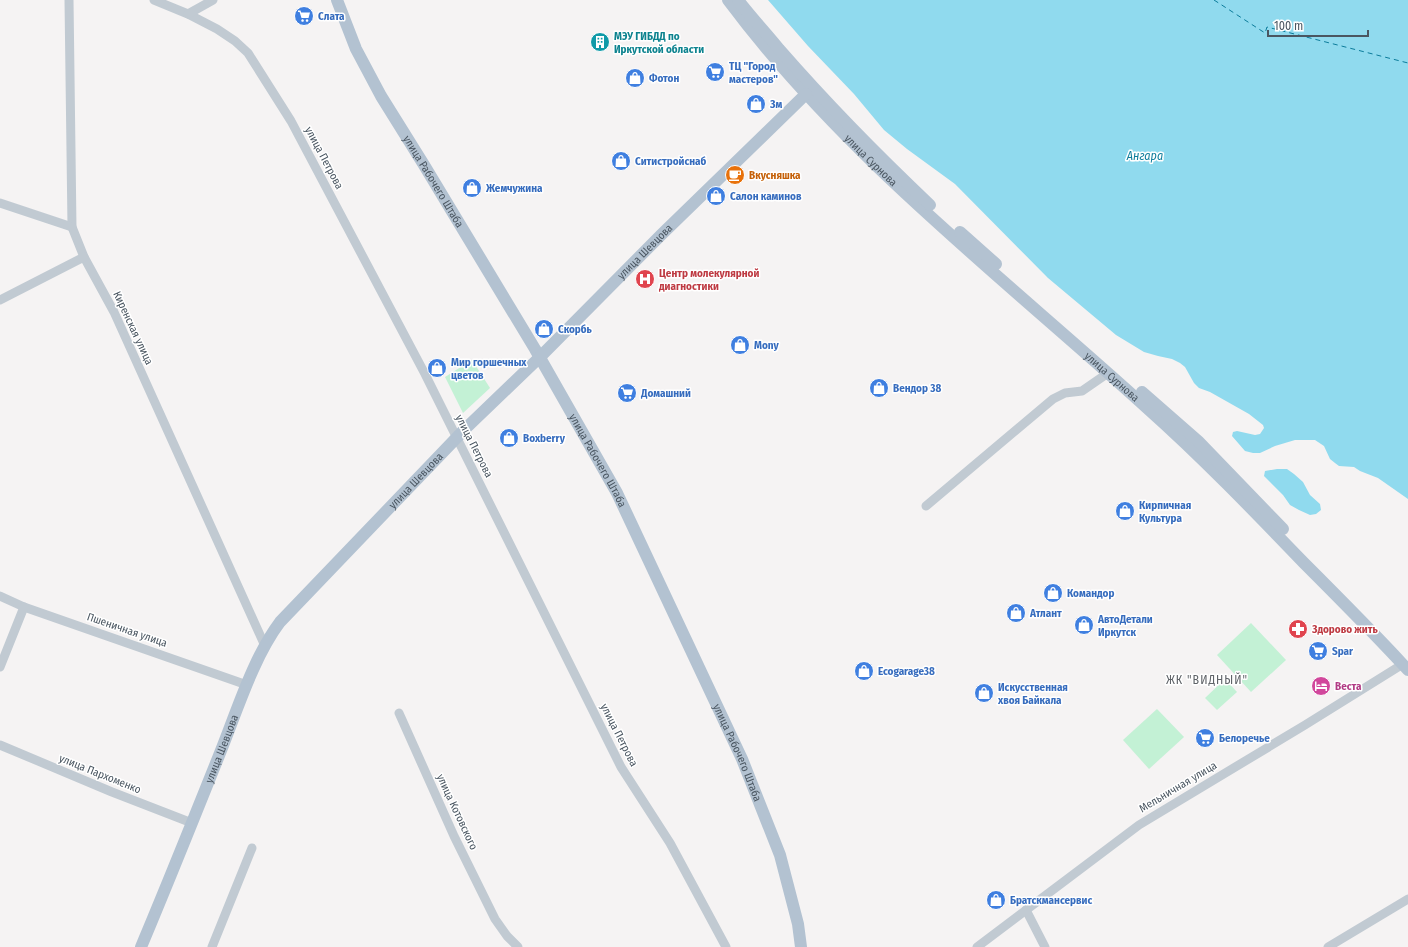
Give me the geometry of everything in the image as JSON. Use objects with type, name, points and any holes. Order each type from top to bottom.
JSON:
[{"type":"main road","name":"улица Рабочего Штаба","points":[[336,0],[356,49],[382,96],[540,357],[617,493],[742,759],[780,855],[798,924],[801,947]]},
{"type":"main road","points":[[728,0],[759,40],[808,89]]},
{"type":"main road","points":[[738,0],[808,89]]},
{"type":"main road","name":"улица Шевцова","points":[[141,947],[247,684],[268,637],[280,622],[456,438],[540,357],[808,89]]},
{"type":"main road","name":"улица Сурнова","points":[[808,89],[876,166],[970,253],[1197,453],[1406,664]]},
{"type":"main road","name":"улица Сурнова","points":[[808,89],[956,229],[1198,441],[1406,664]]},
{"type":"street","name":"Киренская улица","points":[[69,0],[72,227],[84,257],[114,312],[265,646]]},
{"type":"street","name":"улица Петрова","points":[[154,0],[188,14],[235,41],[248,53],[291,121],[456,438],[621,767],[670,843],[726,947]]},
{"type":"street","points":[[188,14],[213,0]]},
{"type":"street","points":[[0,203],[72,227]]},
{"type":"street","points":[[0,300],[84,257]]},
{"type":"street","points":[[926,506],[1053,399],[1065,393],[1082,391],[1108,373]]},
{"type":"street","name":"Пшеничная улица","points":[[0,596],[24,608],[247,684]]},
{"type":"street","points":[[0,667],[24,608]]},
{"type":"street","name":"Мельничная улица","points":[[977,947],[1139,825],[1406,664]]},
{"type":"street","name":"улица Котовского","points":[[399,713],[454,836],[495,919],[507,936],[518,947]]},
{"type":"street","name":"улица Пархоменко","points":[[0,746],[192,823]]},
{"type":"street","points":[[212,947],[252,848]]},
{"type":"street","points":[[1328,947],[1408,899]]},
{"type":"street","points":[[1026,910],[1045,947]]},
{"type":"green space","points":[[472,360],[490,388],[463,413],[445,377]]},
{"type":"green space","points":[[1251,623],[1286,660],[1251,692],[1217,655]]},
{"type":"green space","points":[[1225,679],[1237,692],[1217,710],[1205,698]]},
{"type":"green space","points":[[1157,709],[1184,737],[1149,769],[1123,740]]},
{"type":"water","name":"Ангара","points":[[768,0],[1408,0],[1408,499],[1378,478],[1354,467],[1339,466],[1330,459],[1324,446],[1315,440],[1295,440],[1275,446],[1260,453],[1245,451],[1232,436],[1233,432],[1237,431],[1255,435],[1260,434],[1264,428],[1263,425],[1249,414],[1210,392],[1199,388],[1194,383],[1185,367],[1180,363],[1172,359],[1144,352],[1116,335],[1048,278],[955,184],[884,130],[854,94],[808,46]]},
{"type":"water","points":[[1287,469],[1303,482],[1310,495],[1320,504],[1321,510],[1316,514],[1310,515],[1290,505],[1283,495],[1264,476],[1265,471]]},
{"type":"ferry route","points":[[1214,0],[1265,33],[1267,27],[1408,63]]},
{"type":"place","name":"Слата","points":[[304,16]]},
{"type":"place","name":"МЭУ ГИБДД по Иркутской области","points":[[600,42]]},
{"type":"place","name":"ТЦ \"Город мастеров\"","points":[[715,72]]},
{"type":"place","name":"Фотон","points":[[635,78]]},
{"type":"place","name":"Зм","points":[[756,104]]},
{"type":"place","name":"Ситистройснаб","points":[[621,161]]},
{"type":"place","name":"Вкусняшка","points":[[735,175]]},
{"type":"place","name":"Жемчужина","points":[[472,188]]},
{"type":"place","name":"Салон каминов","points":[[716,196]]},
{"type":"place","name":"Центр молекулярной диагностики","points":[[645,279]]},
{"type":"place","name":"Скорбь","points":[[544,329]]},
{"type":"place","name":"Mony","points":[[740,345]]},
{"type":"place","name":"Мир горшечных цветов","points":[[437,368]]},
{"type":"place","name":"Вендор 38","points":[[879,388]]},
{"type":"place","name":"Домашний","points":[[627,393]]},
{"type":"place","name":"Boxberry","points":[[509,438]]},
{"type":"place","name":"Кирпичная Культура","points":[[1125,511]]},
{"type":"place","name":"Командор","points":[[1053,593]]},
{"type":"place","name":"Атлант","points":[[1016,613]]},
{"type":"place","name":"АвтоДетали Иркутск","points":[[1084,625]]},
{"type":"place","name":"Здорово жить","points":[[1298,629]]},
{"type":"place","name":"Spar","points":[[1318,651]]},
{"type":"place","name":"Ecogarage38","points":[[864,671]]},
{"type":"place","name":"Веста","points":[[1321,686]]},
{"type":"place","name":"Искусственная хвоя Байкала","points":[[984,693]]},
{"type":"place","name":"Белоречье","points":[[1205,738]]},
{"type":"place","name":"Братскмансервис","points":[[996,900]]},
{"type":"district","name":"ЖК \"ВИДНЫЙ\"","points":[[1207,680]]}]
